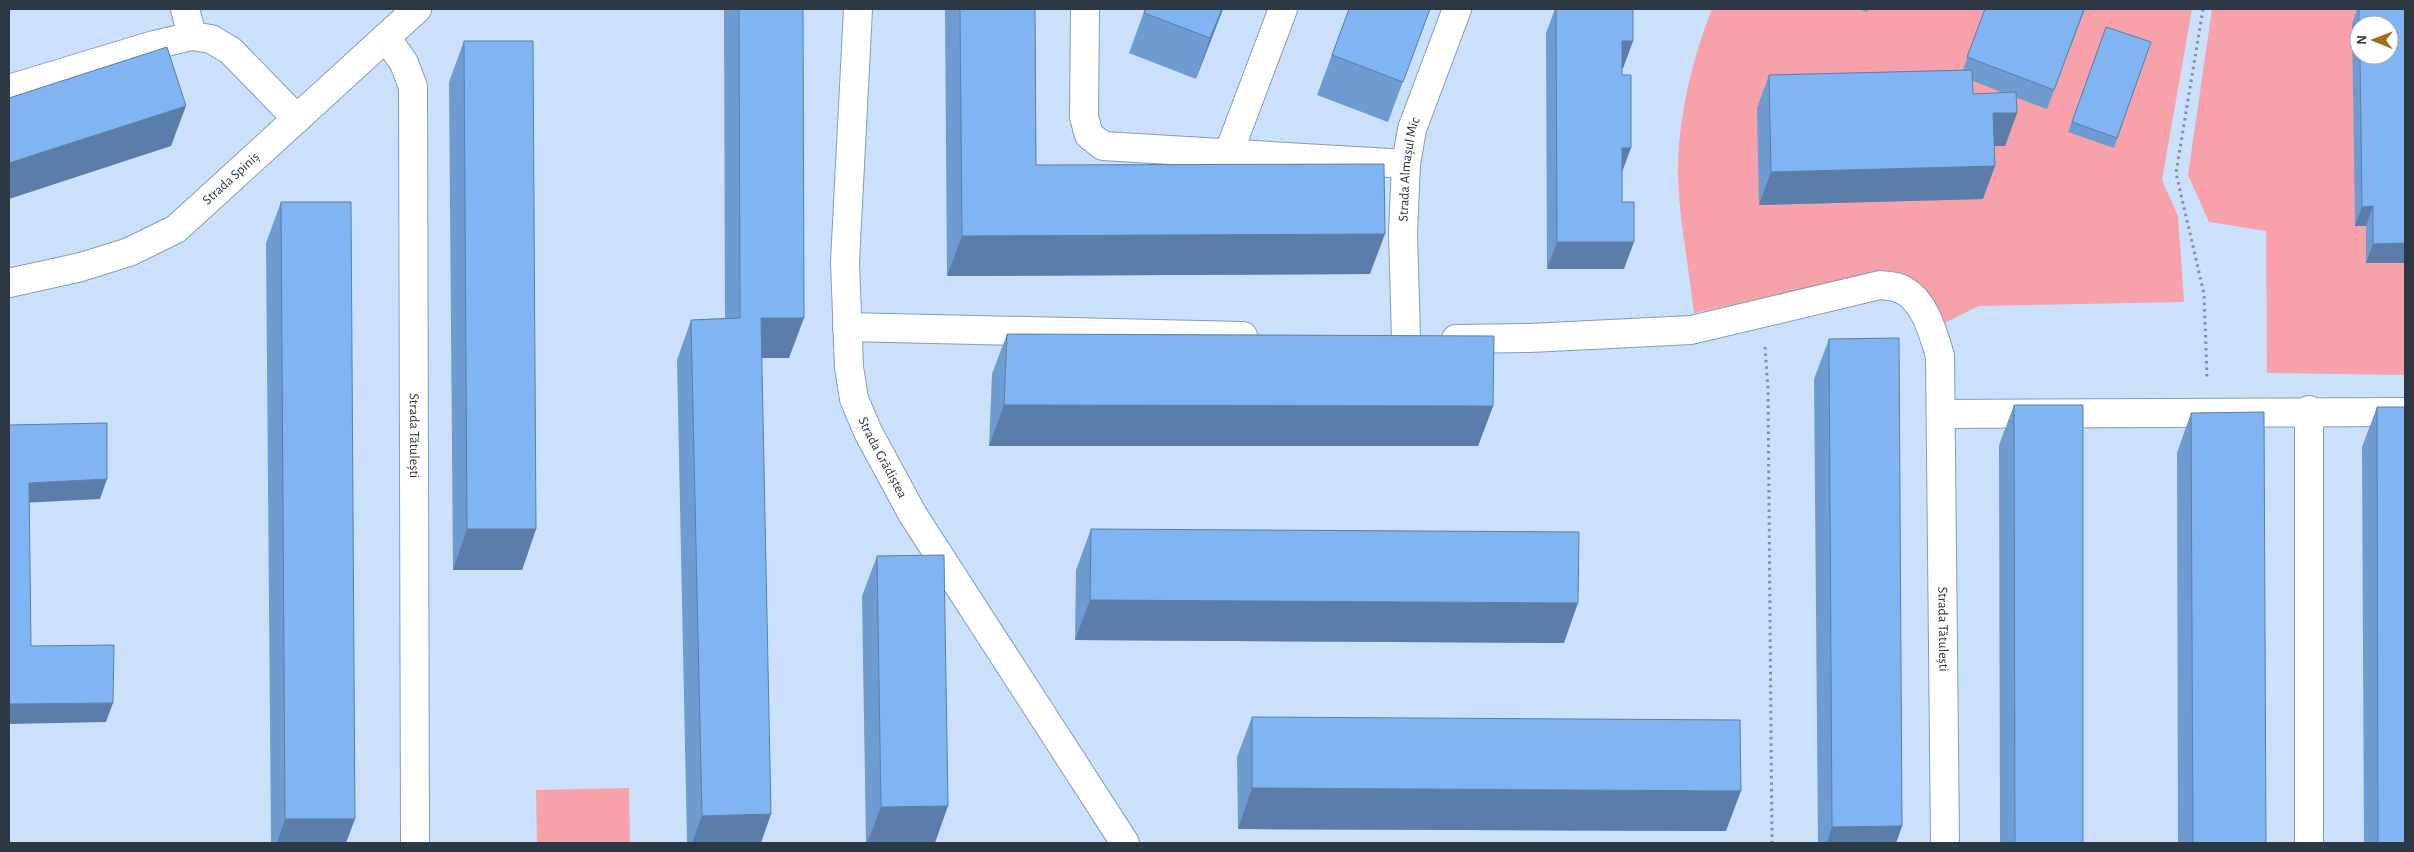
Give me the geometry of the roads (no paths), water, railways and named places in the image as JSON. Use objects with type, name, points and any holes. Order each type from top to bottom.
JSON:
[{"type":"street","points":[[185,9],[192,36]]},
{"type":"street","name":"Strada Spiniș","points":[[9,283],[81,267],[129,252],[176,229],[417,9]]},
{"type":"street","name":"Strada Grădiștea","points":[[858,9],[845,262],[849,367],[854,399],[868,432],[913,515],[1125,843]]},
{"type":"street","points":[[1085,9],[1084,117],[1090,136],[1103,146],[1406,164]]},
{"type":"street","points":[[1228,152],[1283,9]]},
{"type":"street","name":"Strada Almașul Mic","points":[[1396,339],[1406,164],[1412,129],[1457,9]]},
{"type":"street","points":[[9,89],[154,45],[192,36],[211,39],[231,51],[297,119]]},
{"type":"street","name":"Strada Tătulești","points":[[386,37],[404,63],[413,87],[416,843]]},
{"type":"street","name":"Strada Tătulești","points":[[1396,339],[1530,338],[1691,330],[1880,285],[1898,288],[1912,296],[1923,312],[1933,333],[1940,356],[1945,843]]},
{"type":"street","points":[[847,327],[1266,336]]},
{"type":"street","points":[[2309,410],[2309,843]]},
{"type":"street","points":[[1942,414],[2309,410],[2405,412]]}]
